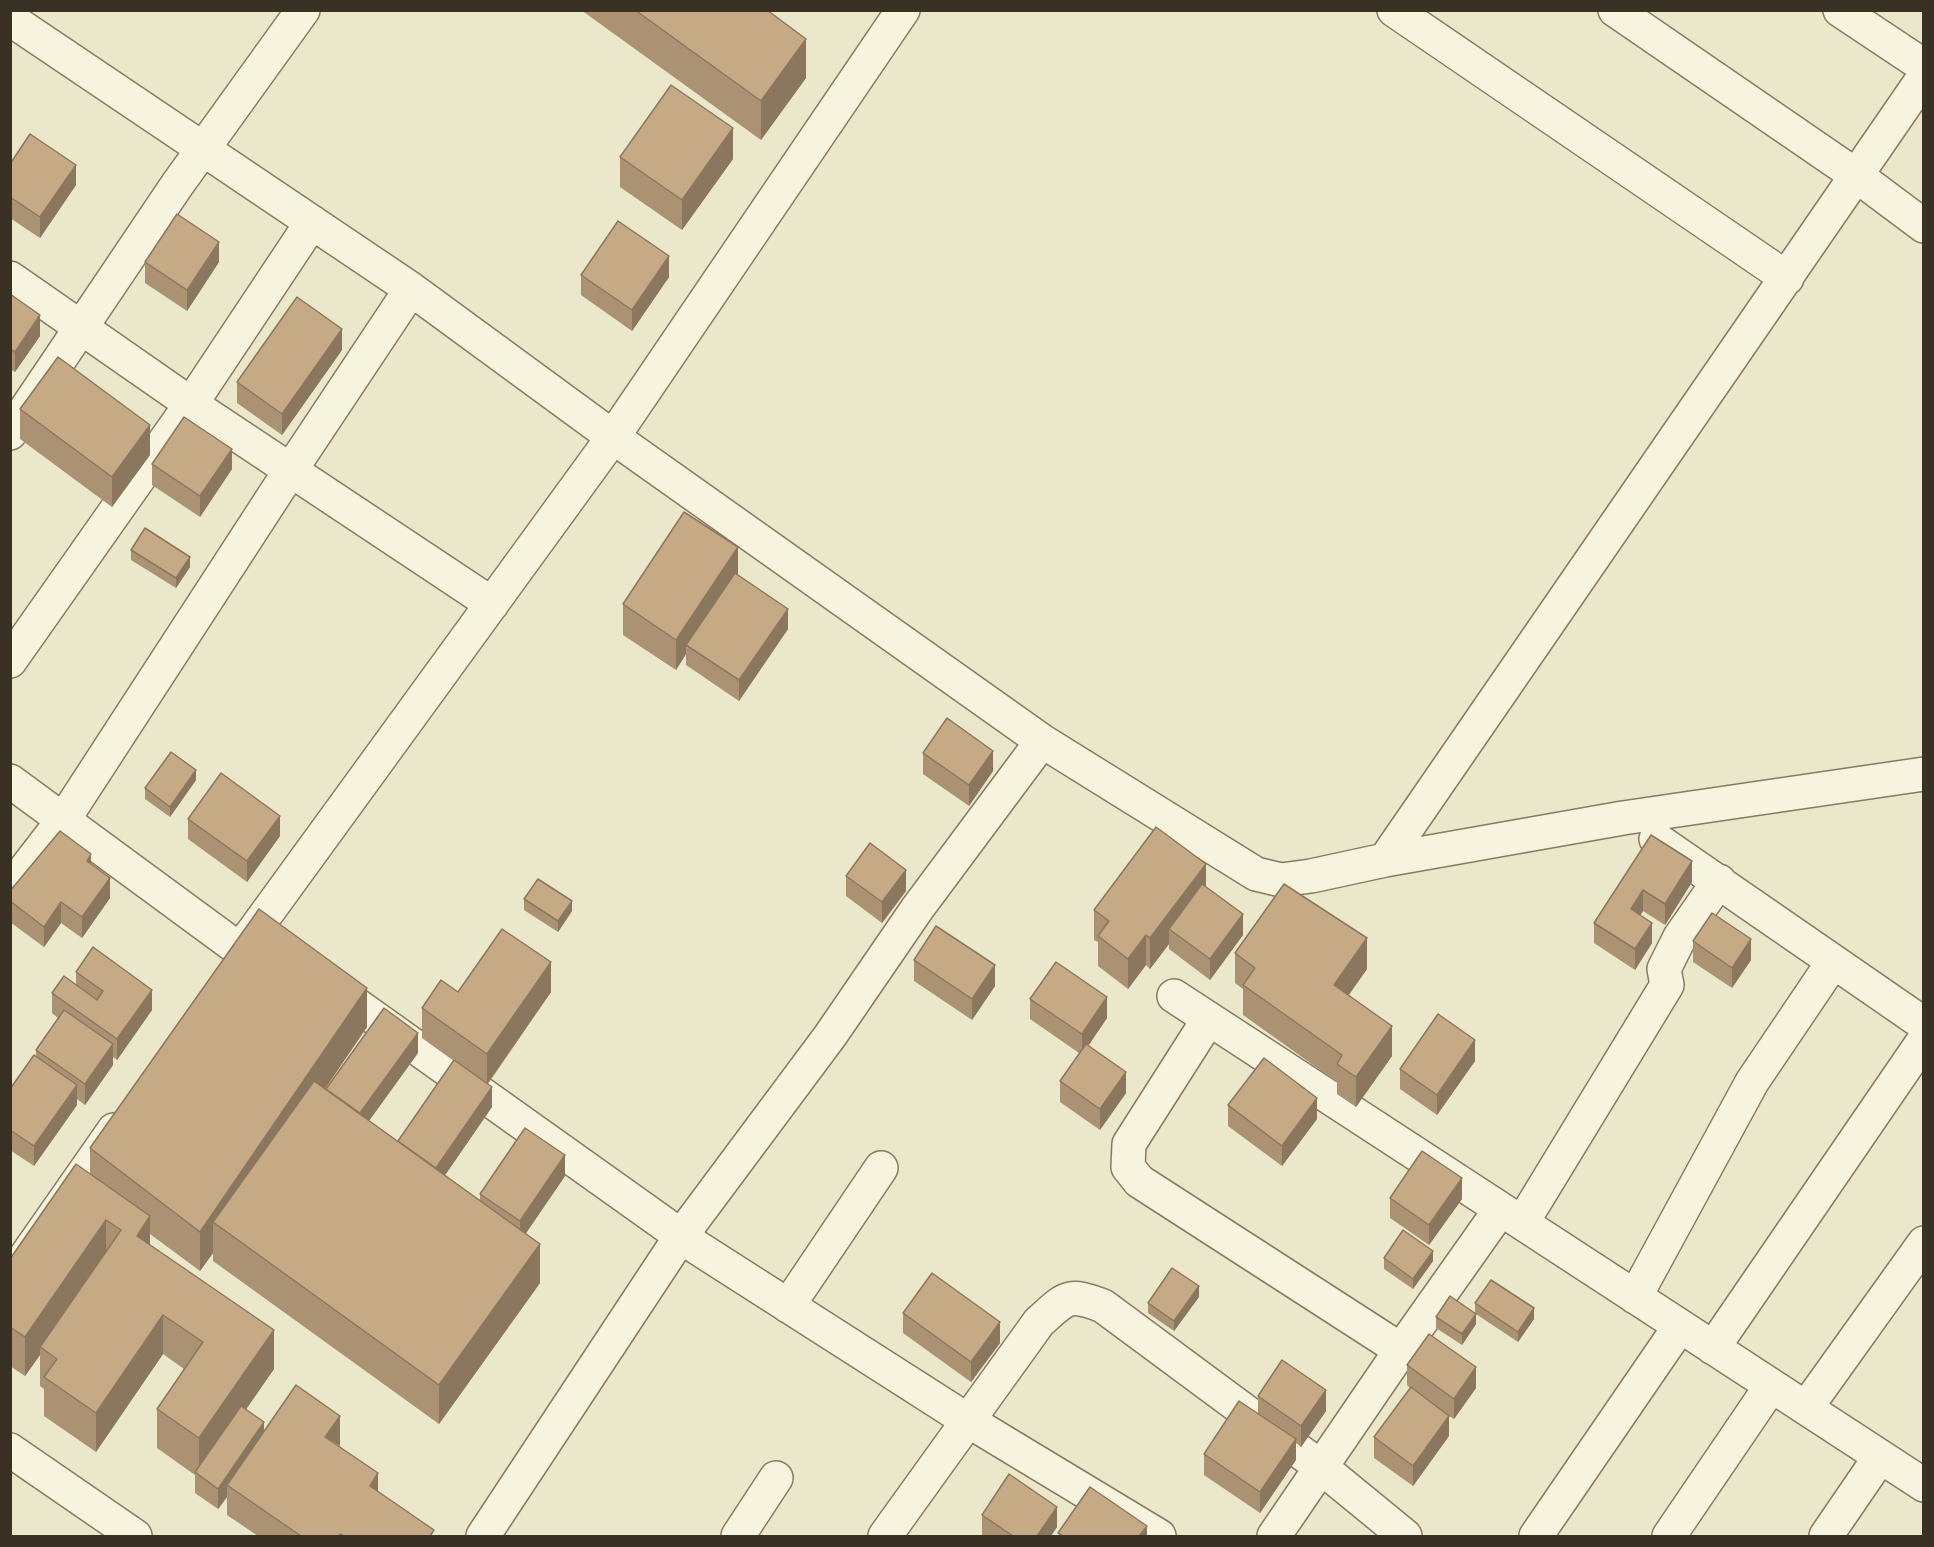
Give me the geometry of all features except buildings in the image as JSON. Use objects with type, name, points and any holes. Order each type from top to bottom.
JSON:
[{"type":"street","points":[[10,433],[204,149],[303,10]]},
{"type":"street","points":[[220,979],[613,437],[903,10]]},
{"type":"street","points":[[1394,10],[1787,278]]},
{"type":"street","points":[[1615,10],[1857,177],[1923,226]]},
{"type":"street","points":[[1840,10],[1923,66]]},
{"type":"street","points":[[10,19],[411,290],[613,437],[1042,741],[1256,874],[1281,880],[1623,818],[1923,774]]},
{"type":"street","points":[[1385,860],[1923,78]]},
{"type":"street","points":[[10,661],[191,404],[312,222]]},
{"type":"street","points":[[10,278],[290,471],[492,604]]},
{"type":"street","points":[[10,888],[64,819],[290,471],[411,290]]},
{"type":"street","points":[[483,1536],[681,1236],[830,1036],[917,909],[1042,741]]},
{"type":"street","points":[[10,781],[247,940],[292,958],[681,1236],[967,1420],[1159,1536]]},
{"type":"street","points":[[1623,818],[1719,881],[1923,1024]]},
{"type":"street","points":[[1274,1536],[1401,1350],[1511,1217],[1667,985],[1664,969],[1680,937],[1719,881]]},
{"type":"street","points":[[1635,1297],[1752,1082],[1833,962]]},
{"type":"street","points":[[1174,996],[1923,1485]]},
{"type":"street","points":[[1208,1020],[1129,1144],[1128,1167],[1139,1181],[1401,1350]]},
{"type":"street","points":[[1713,1348],[1923,1040]]},
{"type":"street","points":[[10,1279],[132,1105]]},
{"type":"street","points":[[788,1306],[881,1168]]},
{"type":"street","points":[[1806,1408],[1923,1243]]},
{"type":"street","points":[[885,1536],[1040,1322],[1064,1300],[1080,1297],[1103,1306],[1322,1468],[1405,1536]]},
{"type":"street","points":[[1536,1536],[1680,1326]]},
{"type":"street","points":[[1669,1536],[1771,1386]]},
{"type":"street","points":[[10,1450],[135,1536]]},
{"type":"street","points":[[1826,1536],[1880,1457]]},
{"type":"street","points":[[738,1536],[776,1478]]}]
